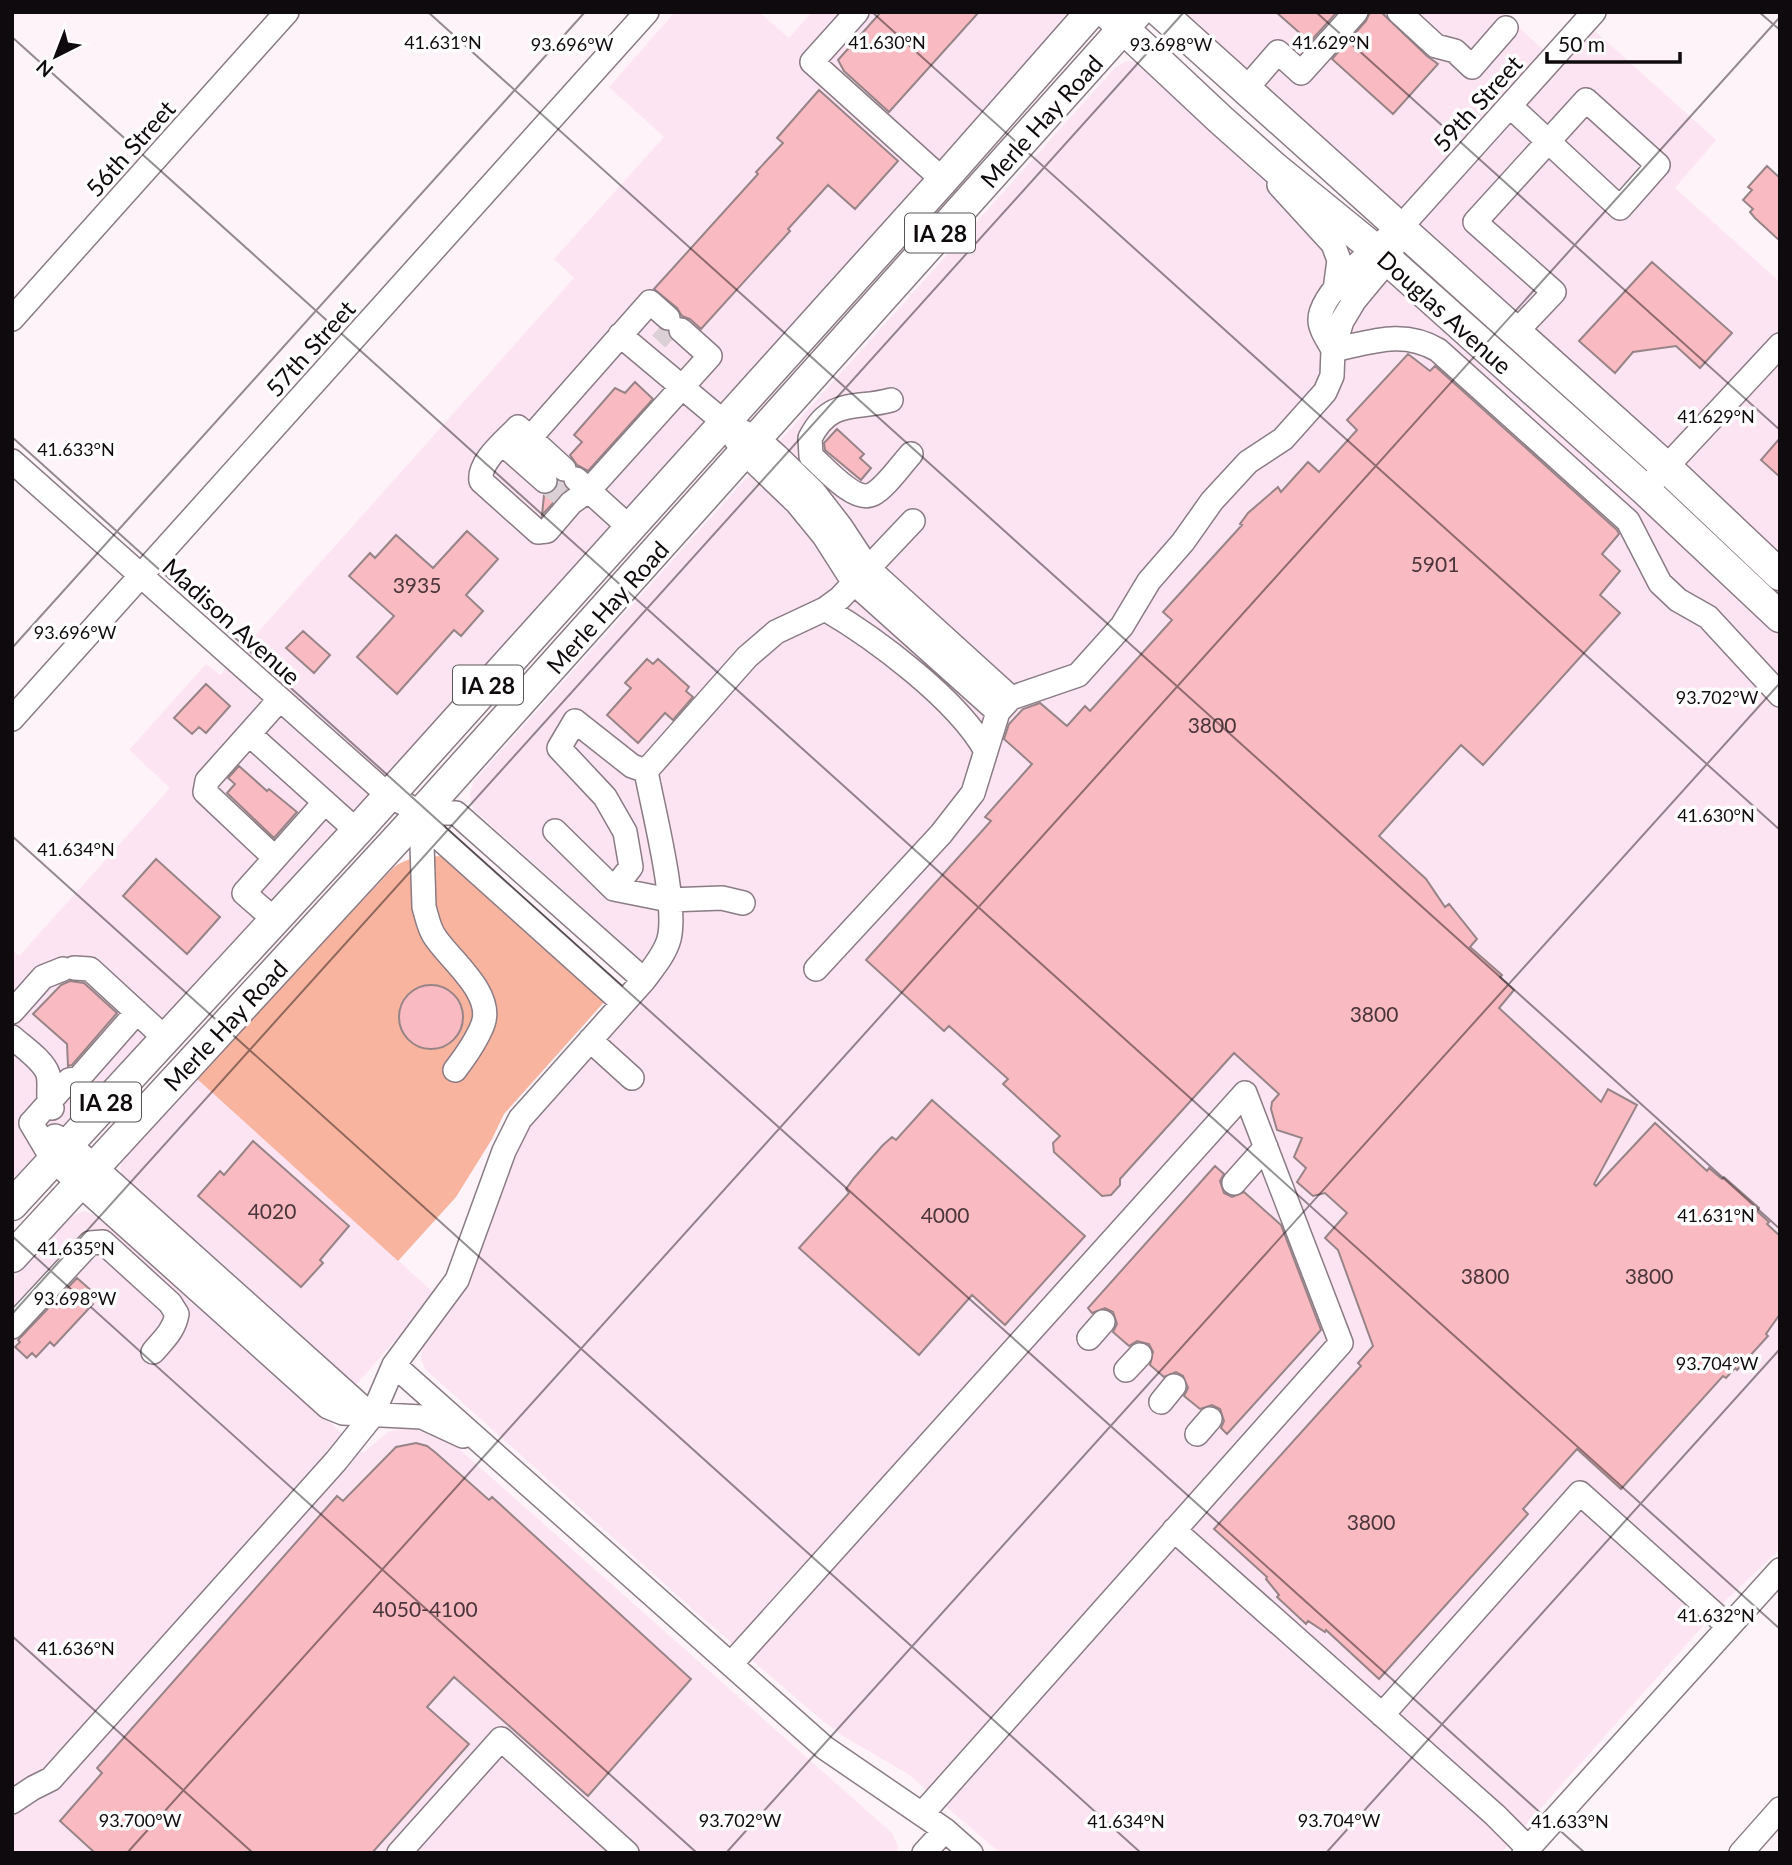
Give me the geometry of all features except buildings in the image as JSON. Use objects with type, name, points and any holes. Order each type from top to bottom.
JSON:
[{"type":"main road","name":"Merle Hay Road","points":[[12,1205],[357,831],[1091,12]]},
{"type":"main road","name":"Douglas Avenue","points":[[1160,12],[1665,467],[1780,575]]},
{"type":"main road","name":"Merle Hay Road","points":[[12,1257],[421,813],[751,446],[1123,18]]},
{"type":"main road","name":"Douglas Avenue","points":[[1123,18],[1221,120],[1275,168],[1381,254],[1645,490],[1780,617]]},
{"type":"street","name":"56th Street","points":[[12,319],[286,12]]},
{"type":"street","name":"57th Street","points":[[12,719],[647,12]]},
{"type":"street","points":[[857,12],[812,62],[943,180]]},
{"type":"street","points":[[1245,90],[1278,52],[1301,73],[1356,12]]},
{"type":"street","points":[[1399,12],[1436,46],[1455,51],[1472,67],[1506,29]]},
{"type":"street","name":"59th Street","points":[[1381,254],[1399,229],[1594,12]]},
{"type":"street","points":[[1510,106],[1548,143],[1620,208],[1658,165],[1586,100],[1548,143],[1475,222],[1554,292],[1515,333]]},
{"type":"street","points":[[1221,120],[1333,244],[1339,254],[1335,290]]},
{"type":"street","points":[[1333,350],[1319,322],[1324,302],[1381,254]]},
{"type":"street","points":[[816,970],[941,834],[973,793],[986,751],[1005,705],[1078,674],[1122,626],[1149,581],[1183,542],[1212,501],[1248,462],[1283,439],[1325,392],[1332,376],[1333,350],[1347,311],[1381,254]]},
{"type":"street","points":[[530,438],[646,307],[706,361],[682,388],[568,486],[543,533],[528,524],[481,481],[480,473],[518,427],[568,486]]},
{"type":"street","points":[[620,335],[751,446],[814,492],[841,527],[861,575],[965,682],[1005,705]]},
{"type":"street","points":[[1333,350],[1396,338],[1418,340],[1438,350],[1628,521],[1660,583],[1678,600],[1708,617],[1780,695]]},
{"type":"street","points":[[1645,490],[1780,345]]},
{"type":"street","points":[[891,400],[834,410],[813,432],[810,438],[811,456],[852,492],[862,496],[876,493],[911,454]]},
{"type":"street","points":[[503,444],[629,527]]},
{"type":"street","name":"Madison Avenue","points":[[12,461],[388,796],[421,813]]},
{"type":"street","points":[[646,771],[747,657],[776,632],[825,609],[840,598],[913,521]]},
{"type":"street","points":[[861,575],[1005,705]]},
{"type":"street","points":[[825,609],[859,629],[915,675],[969,725],[986,751]]},
{"type":"street","points":[[915,675],[965,682]]},
{"type":"street","points":[[275,858],[205,792],[207,781],[280,699]]},
{"type":"street","points":[[614,889],[631,867],[625,832],[605,797],[559,748],[575,721],[632,766],[646,771]]},
{"type":"street","points":[[249,734],[357,831]]},
{"type":"street","points":[[12,1802],[51,1779],[336,1461],[372,1416],[394,1365],[457,1280],[504,1151],[520,1119],[661,958],[669,941],[672,923],[646,771]]},
{"type":"street","points":[[275,920],[244,893],[325,802]]},
{"type":"street","points":[[421,813],[456,813],[644,980]]},
{"type":"street","points":[[421,813],[437,836],[624,1003]]},
{"type":"street","points":[[421,813],[424,907],[427,917],[433,935],[469,977],[483,1008],[484,1023],[455,1070]]},
{"type":"street","points":[[555,831],[614,889],[670,900],[713,898],[743,903]]},
{"type":"street","points":[[12,1012],[43,977],[68,969],[90,969],[165,1038]]},
{"type":"street","points":[[137,1013],[79,1078],[69,1080],[31,1123],[87,1175],[372,1416],[422,1417],[493,1453]]},
{"type":"street","points":[[12,1037],[42,1064],[48,1075],[49,1103],[61,1151]]},
{"type":"street","points":[[590,1040],[632,1078]]},
{"type":"street","points":[[731,1664],[1245,1093],[1285,1195],[1301,1250],[1341,1343],[922,1814]]},
{"type":"street","points":[[1234,1183],[1266,1147]]},
{"type":"street","points":[[1269,1214],[1285,1195]]},
{"type":"street","points":[[12,1327],[90,1243],[103,1242],[170,1303],[177,1314],[175,1325],[153,1352]]},
{"type":"street","points":[[394,1365],[825,1748],[945,1829],[971,1853]]},
{"type":"street","points":[[1382,1715],[1580,1493],[1728,1626]]},
{"type":"street","points":[[1174,1530],[1382,1715],[1526,1850],[1780,1570]]},
{"type":"street","points":[[399,1853],[500,1739],[627,1853]]},
{"type":"street","points":[[1741,1853],[1780,1809]]},
{"type":"street","points":[[924,1853],[945,1829]]},
{"type":"shaded area","points":[[675,12],[759,12],[789,38],[812,12],[1091,12],[12,1205],[12,950],[19,956],[170,788],[129,750],[206,664],[220,675],[574,278],[554,259],[664,137],[609,87]]},
{"type":"shaded area","points":[[1160,12],[1503,12],[1552,58],[1585,22],[1716,140],[1675,188],[1780,282],[1780,575]]},
{"type":"shaded area","points":[[1126,61],[1139,61],[1401,285],[1780,631],[1780,1549],[1726,1600],[1501,1853],[1000,1853],[908,1774],[843,1736],[823,1721],[697,1613],[426,1370],[421,1360],[423,1348],[471,1278],[522,1140],[531,1124],[661,978],[473,809],[470,794],[474,781],[1115,68]]},
{"type":"shaded area","points":[[444,856],[605,1001],[504,1114],[492,1139],[456,1197],[398,1261],[196,1078],[393,868],[411,859]]},
{"type":"shaded area","points":[[196,1078],[433,1292],[355,1386],[122,1178],[120,1167],[123,1158]]},
{"type":"shaded area","points":[[84,1211],[97,1216],[166,1273],[363,1453],[388,1432],[408,1427],[419,1427],[449,1440],[892,1833],[898,1846],[897,1853],[12,1853],[12,1281],[70,1217]]},
{"type":"tunnel","points":[[660,327],[673,339]]},
{"type":"tunnel","points":[[545,481],[562,495]]}]
